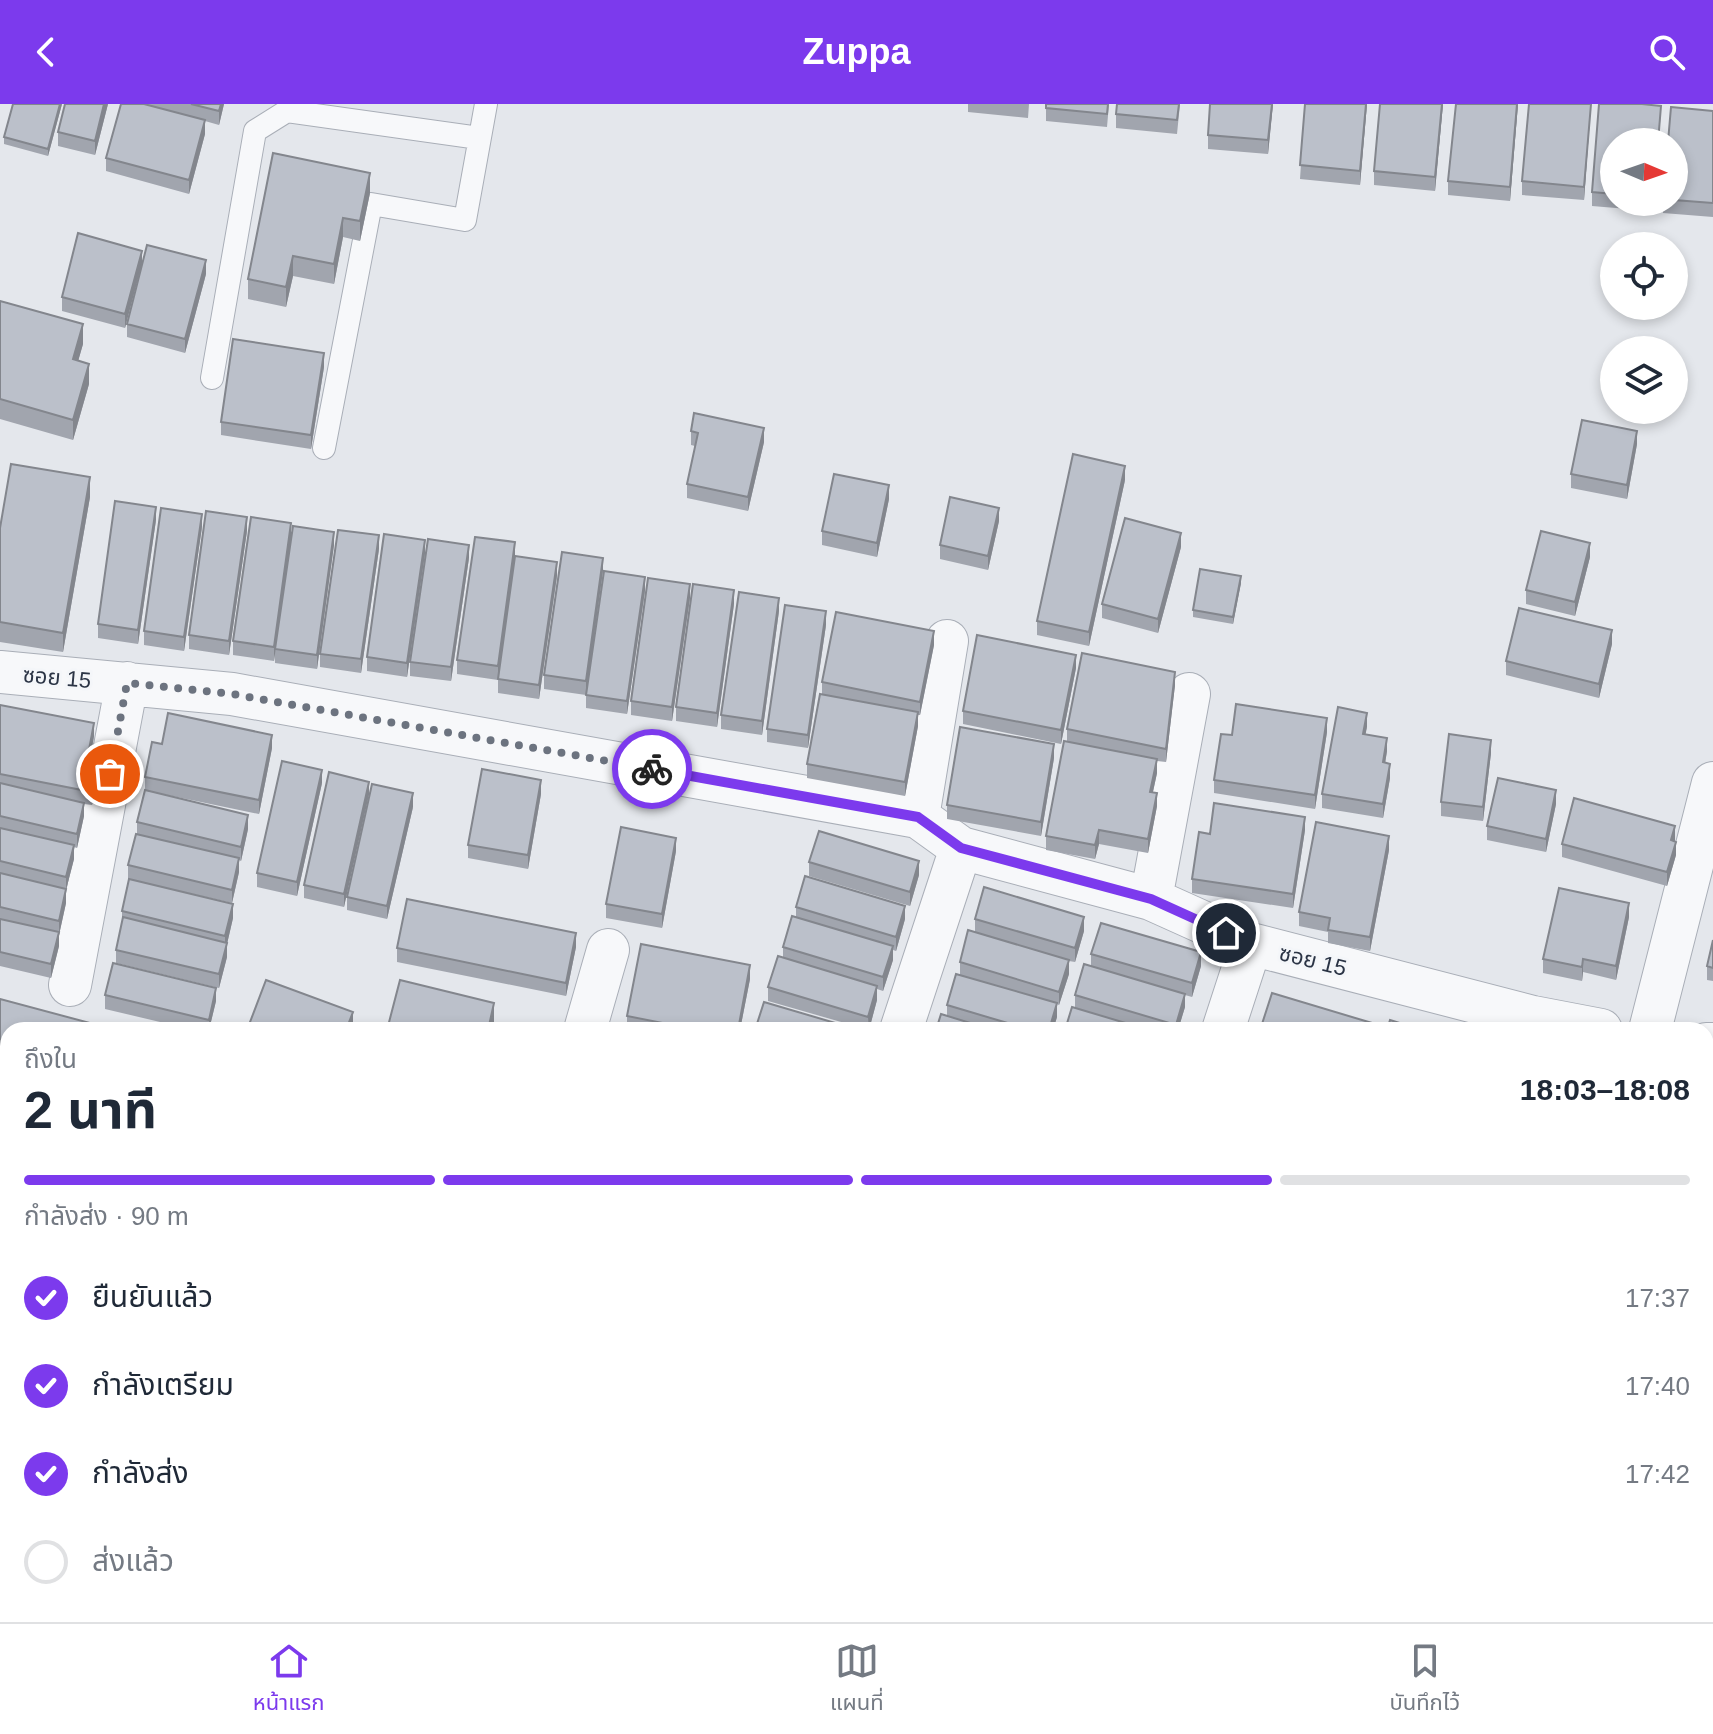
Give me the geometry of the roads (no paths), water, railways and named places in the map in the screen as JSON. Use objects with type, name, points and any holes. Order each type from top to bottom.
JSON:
[{"type":"street","points":[[918,817],[947,641]]},
{"type":"street","name":"ซอย 15","points":[[0,672],[232,694],[918,817],[961,848],[1151,899],[1251,944],[1528,1022]]},
{"type":"street","points":[[70,985],[127,683]]},
{"type":"street","points":[[1151,899],[1189,694]]},
{"type":"street","points":[[1652,1022],[1713,783]]},
{"type":"street","points":[[904,1022],[961,848]]},
{"type":"street","points":[[1226,1022],[1251,944]]},
{"type":"street","points":[[587,1022],[608,950]]},
{"type":"lane","points":[[324,448],[371,204],[465,220],[486,104]]},
{"type":"lane","points":[[212,378],[255,131],[287,111],[479,138]]}]
